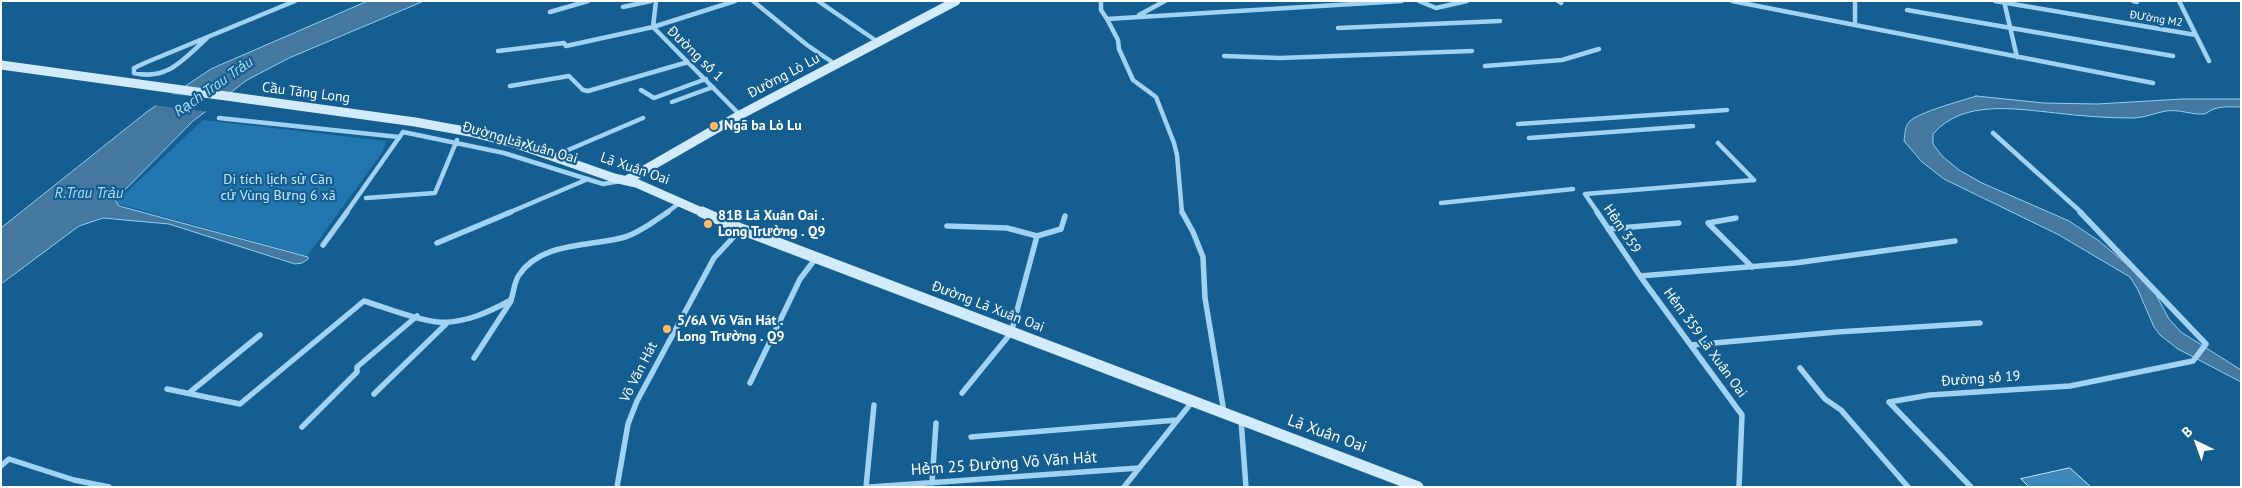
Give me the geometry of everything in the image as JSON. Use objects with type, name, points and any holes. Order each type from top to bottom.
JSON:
[{"type":"main road","name":"Đường Lò Lu","points":[[627,180],[740,115],[956,1]]},
{"type":"main road","name":"Cầu Tăng Long","points":[[1,65],[415,122],[470,132],[517,144]]},
{"type":"main road","name":"Lã Xuân Oai","points":[[517,144],[614,178],[627,180],[742,229]]},
{"type":"main road","name":"Đường Lã Xuân Oai","points":[[742,229],[1224,413]]},
{"type":"main road","name":"Lã Xuân Oai","points":[[1224,413],[1418,487]]},
{"type":"street","points":[[207,38],[187,57],[166,70],[149,76],[134,73],[134,68],[147,62],[295,1]]},
{"type":"street","points":[[550,12],[588,1]]},
{"type":"street","points":[[624,7],[651,1]]},
{"type":"street","name":"Đường số 1","points":[[656,1],[653,27],[740,115]]},
{"type":"street","points":[[498,51],[564,43],[566,46],[653,27],[735,1]]},
{"type":"street","points":[[753,1],[807,46],[834,64]]},
{"type":"street","points":[[818,1],[878,42]]},
{"type":"street","points":[[1101,1],[1101,10],[1118,40],[1119,49],[1133,80],[1156,97],[1174,143],[1177,155],[1182,215],[1203,257],[1204,298],[1224,413]]},
{"type":"street","points":[[1136,17],[1165,1]]},
{"type":"street","points":[[1107,19],[1402,1]]},
{"type":"street","points":[[1419,1],[1436,8],[1467,1]]},
{"type":"street","points":[[1732,1],[2152,83]]},
{"type":"street","points":[[1855,1],[1855,25]]},
{"type":"street","name":"ĐƯờng M2","points":[[1994,1],[2196,35]]},
{"type":"street","points":[[2179,1],[2209,61]]},
{"type":"street","points":[[2004,2],[2017,57]]},
{"type":"street","points":[[1907,10],[2173,56]]},
{"type":"street","points":[[1338,28],[1500,21]]},
{"type":"street","points":[[1485,66],[1562,60],[1599,49]]},
{"type":"street","points":[[1224,56],[1280,58],[1472,51]]},
{"type":"street","points":[[510,86],[569,76],[583,90],[588,91],[688,62]]},
{"type":"street","points":[[641,90],[654,98],[706,79]]},
{"type":"street","points":[[672,102],[714,87]]},
{"type":"street","points":[[1518,124],[1727,110]]},
{"type":"street","points":[[219,118],[399,137],[323,246]]},
{"type":"street","points":[[553,156],[643,118]]},
{"type":"street","points":[[1529,138],[1693,126]]},
{"type":"street","name":"Đường Lã Xuân Oai","points":[[399,137],[403,132],[457,140],[528,158],[603,184],[627,180]]},
{"type":"street","name":"Đường số 19","points":[[1972,487],[1889,402],[1930,395],[2070,386],[2193,361],[2206,344],[2085,216],[1993,133]]},
{"type":"street","points":[[366,198],[435,193],[457,140]]},
{"type":"street","name":"Hẻm 359","points":[[1640,276],[1585,194],[1604,190],[1754,180],[1718,143]]},
{"type":"street","points":[[437,243],[589,178]]},
{"type":"street","points":[[1441,203],[1463,199],[1547,193],[1573,189]]},
{"type":"street","points":[[474,358],[511,300],[517,277],[524,269],[538,259],[573,244],[623,238],[633,234],[682,202]]},
{"type":"street","points":[[947,226],[1008,228],[1037,236],[1061,229],[1066,216]]},
{"type":"street","points":[[1736,218],[1708,223],[1752,267]]},
{"type":"street","points":[[1608,229],[1679,223]]},
{"type":"street","name":"Võ Văn Hát","points":[[616,487],[628,424],[637,401],[714,258],[742,229]]},
{"type":"street","points":[[962,393],[1011,333],[1037,236]]},
{"type":"street","points":[[1640,276],[1795,263],[1955,242]]},
{"type":"street","points":[[750,383],[800,279],[816,258]]},
{"type":"street","name":"Hẻm 359 Lã Xuân Oai","points":[[1640,276],[1742,415],[1739,487]]},
{"type":"street","points":[[167,389],[240,404],[364,301],[436,322],[447,322],[500,306],[511,300]]},
{"type":"street","points":[[302,427],[357,372],[358,367],[417,316]]},
{"type":"street","points":[[374,394],[447,322]]},
{"type":"street","points":[[1692,345],[1837,332],[1980,323]]},
{"type":"street","points":[[190,393],[260,336]]},
{"type":"street","points":[[1800,368],[1825,399],[1841,410],[1908,487]]},
{"type":"street","points":[[1124,487],[1192,402]]},
{"type":"street","points":[[866,487],[874,405]]},
{"type":"street","points":[[971,437],[1178,420]]},
{"type":"street","points":[[1241,420],[1246,487]]},
{"type":"street","points":[[932,482],[936,423]]},
{"type":"street","points":[[1,466],[9,459],[74,480],[110,487]]},
{"type":"street","name":"Hẻm 25 Đường Võ Văn Hát","points":[[870,487],[1139,468]]},
{"type":"green space","name":"Di tích lịch sử Căn cứ Vùng Bưng 6 xã","points":[[203,120],[386,141],[382,153],[307,256],[115,203]]},
{"type":"water","name":"R.Trau Trảu","points":[[368,1],[424,1],[289,58],[247,80],[193,121],[115,200],[119,206],[308,257],[308,259],[302,263],[295,264],[169,224],[103,218],[79,226],[1,284],[1,228],[148,111],[211,69]]},
{"type":"water","points":[[1976,96],[2044,103],[2097,104],[2182,99],[2241,99],[2241,107],[2220,107],[2204,114],[2171,111],[2132,118],[2094,117],[2007,109],[1975,111],[1959,115],[1945,123],[1933,134],[1933,144],[1942,156],[1959,170],[1982,183],[2069,221],[2099,241],[2143,278],[2155,293],[2169,319],[2181,332],[2241,370],[2241,382],[2178,349],[2160,335],[2154,327],[2138,290],[2130,277],[2059,235],[1944,179],[1922,162],[1904,141],[1905,130],[1909,122],[1914,118]]},
{"type":"pier","points":[[169,94],[224,100],[209,112],[153,105]]},
{"type":"building","points":[[2070,468],[2091,487],[2029,487],[2021,479]]},
{"type":"place","name":"Ngã ba Lò Lu","points":[[714,126]]},
{"type":"place","name":"81B Lã Xuân Oai . Long Trường . Q9","points":[[708,224]]},
{"type":"place","name":"5/6A Võ Văn Hát . Long Trường . Q9","points":[[667,329]]},
{"type":"water label","name":"Rạch Trau Trảu","points":[[214,87]]}]
